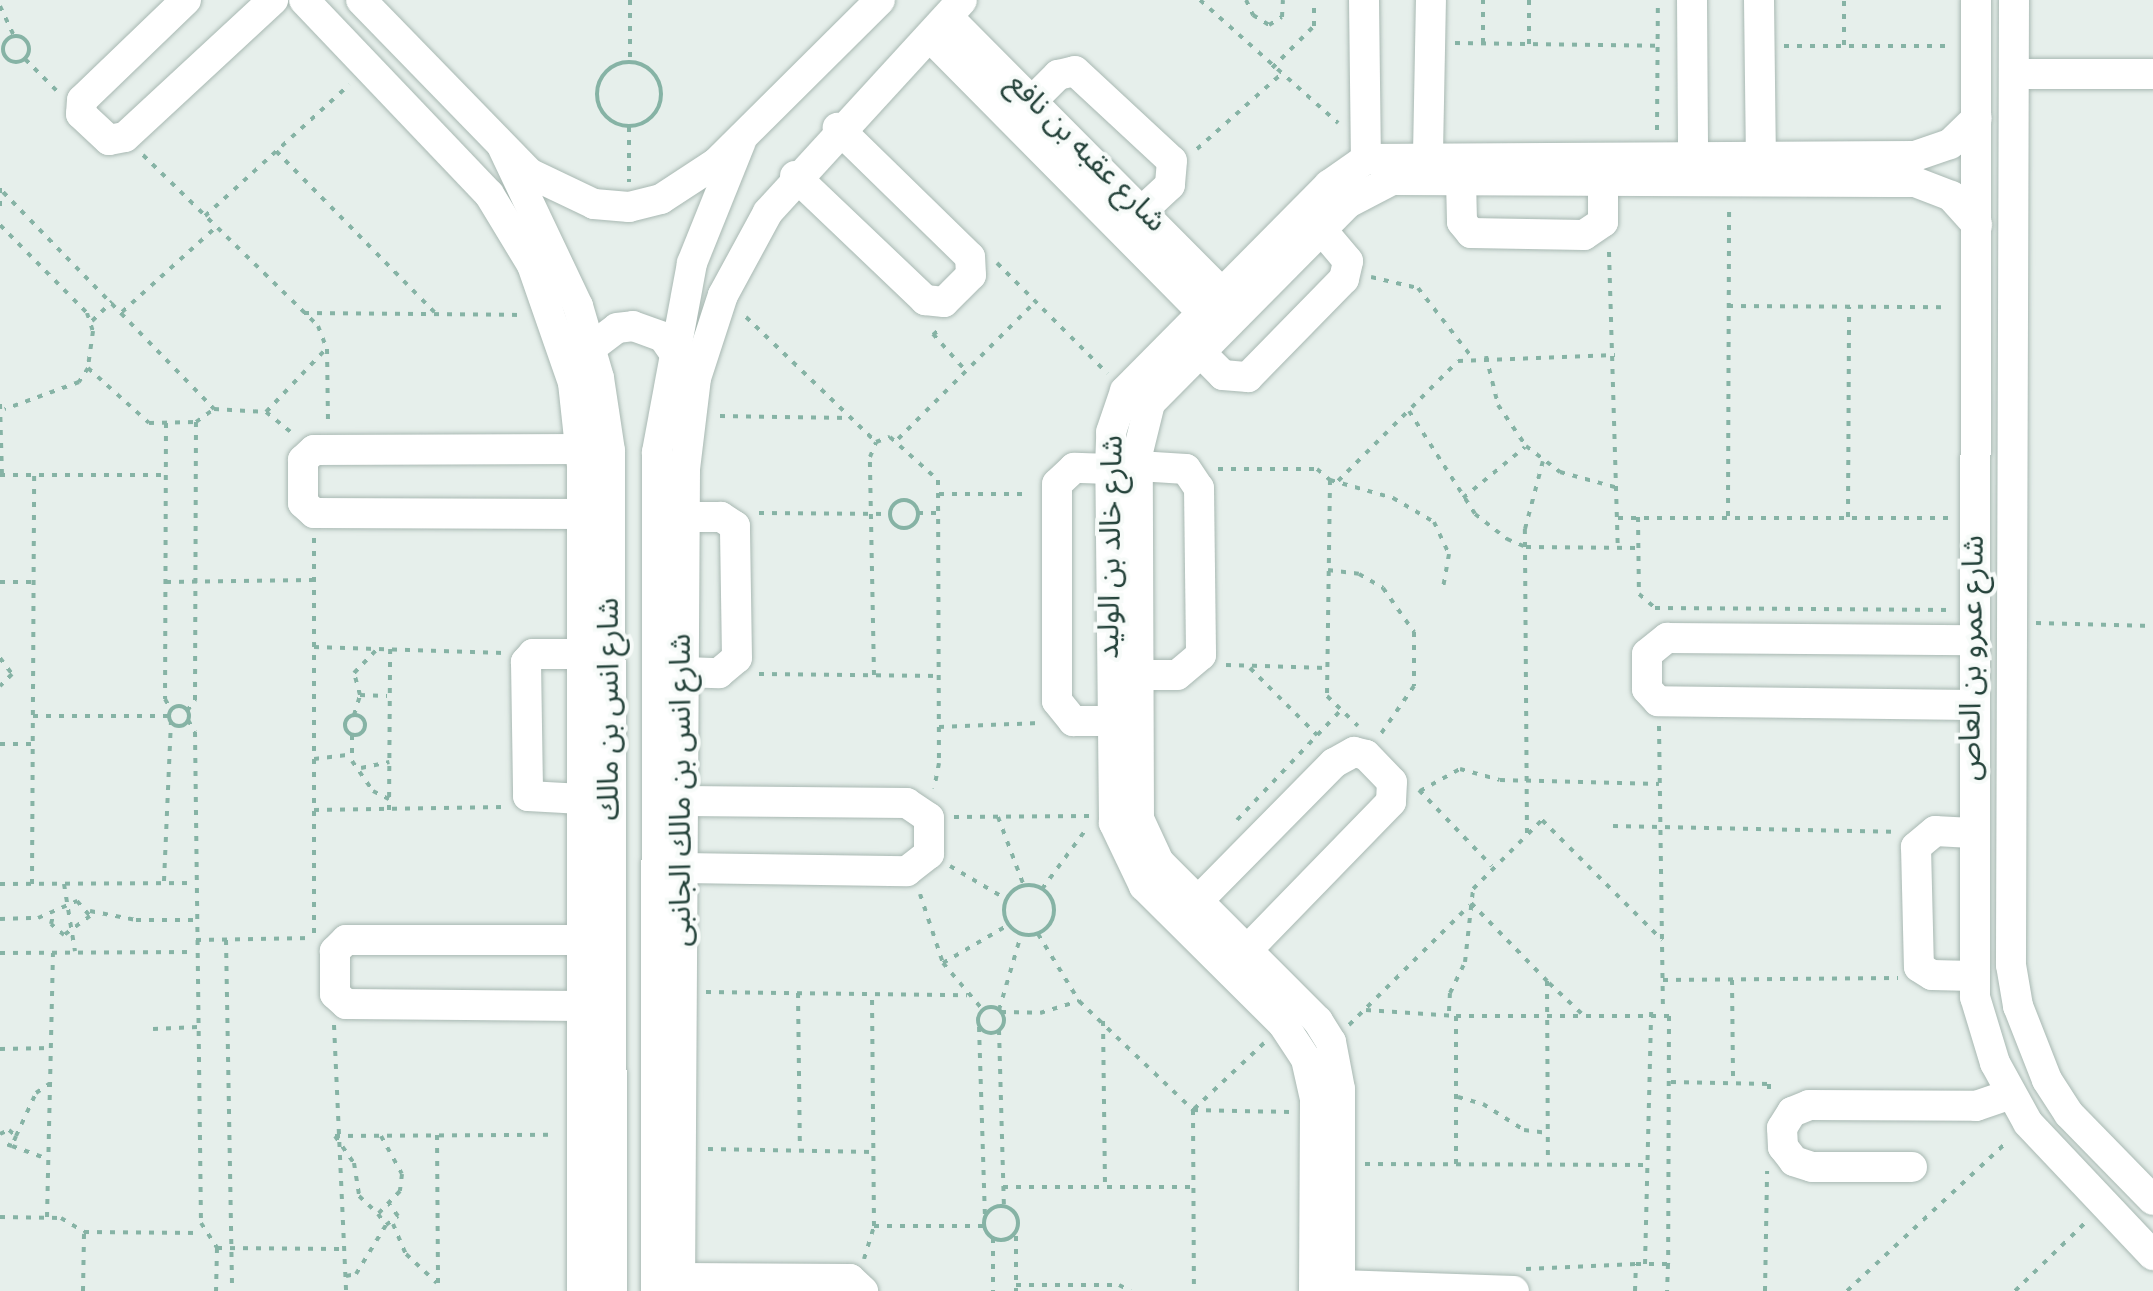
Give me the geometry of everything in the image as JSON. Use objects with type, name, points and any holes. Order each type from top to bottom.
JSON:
[{"type":"street","points":[[186,0],[80,106],[109,140],[125,137],[272,0]]},
{"type":"street","points":[[304,0],[488,194],[551,310],[573,383],[581,449],[582,514],[582,1291]]},
{"type":"street","points":[[361,0],[503,148],[560,191],[594,204],[629,206],[690,183],[741,141],[880,0]]},
{"type":"street","points":[[1364,0],[1361,161],[1428,154],[1914,156],[1950,144],[1977,118]]},
{"type":"street","points":[[1428,154],[1431,0]]},
{"type":"street","points":[[1692,0],[1693,155]]},
{"type":"street","points":[[1759,0],[1760,155]]},
{"type":"street","name":"شارع عمرو بن العاص","points":[[1976,0],[1973,976],[1983,1030],[2028,1123],[2153,1255]]},
{"type":"street","name":"شارع عمرو بن العاص","points":[[2014,0],[2010,928],[2018,1006],[2030,1044],[2068,1114],[2153,1200]]},
{"type":"street","name":"شارع عقبه بن نافع","points":[[947,18],[1142,212],[1211,302]]},
{"type":"street","name":"شارع عقبه بن نافع","points":[[947,18],[1211,302]]},
{"type":"street","name":"شارع انس بن مالك الجانبى","points":[[672,1286],[680,1149],[689,416],[723,295],[795,176],[947,18]]},
{"type":"street","points":[[1032,102],[1058,75],[1075,71],[1174,169],[1170,185],[1142,212]]},
{"type":"street","points":[[2014,74],[2153,74]]},
{"type":"street","points":[[795,176],[925,300],[944,302],[971,275],[970,257],[838,128]]},
{"type":"street","name":"شارع انس بن مالك","points":[[672,1286],[657,452],[672,350],[706,221],[741,141]]},
{"type":"street","name":"شارع انس بن مالك","points":[[503,148],[544,225],[592,347],[610,451],[612,1291]]},
{"type":"street","name":"شارع خالد بن الوليد","points":[[1331,1042],[1246,950],[1144,886],[1120,846],[1112,721],[1125,603],[1124,467],[1112,432],[1124,391],[1211,302],[1361,161]]},
{"type":"street","points":[[1461,180],[1462,222],[1472,233],[1592,234],[1603,222],[1604,180]]},
{"type":"street","name":"شارع خالد بن الوليد","points":[[1124,467],[1150,403],[1321,230],[1376,185],[1461,180],[1915,182],[1951,196],[1977,226]]},
{"type":"street","points":[[1199,351],[1223,375],[1248,377],[1344,279],[1348,261],[1321,230]]},
{"type":"street","points":[[592,347],[618,328],[633,326],[649,329],[672,350]]},
{"type":"street","points":[[581,449],[317,451],[303,503],[314,513],[582,514]]},
{"type":"street","points":[[1976,461],[1994,467],[2012,461]]},
{"type":"street","points":[[1112,721],[1073,721],[1058,710],[1057,494],[1066,470],[1186,469],[1199,488],[1201,656],[1196,664],[1177,675],[1138,675]]},
{"type":"street","points":[[1976,514],[1994,501],[2012,510]]},
{"type":"street","points":[[684,672],[718,673],[737,658],[738,534],[721,517],[686,517]]},
{"type":"street","name":"شارع خالد بن الوليد","points":[[1125,603],[1138,675],[1142,835],[1189,911],[1283,1024],[1306,1058],[1315,1112],[1331,1289]]},
{"type":"street","points":[[1973,705],[1658,701],[1647,689],[1647,654],[1668,638],[1974,626]]},
{"type":"street","points":[[582,654],[533,654],[526,662],[528,796],[582,799]]},
{"type":"street","points":[[1189,911],[1334,762],[1354,752],[1366,755],[1392,782],[1391,802],[1246,950]]},
{"type":"street","points":[[682,868],[923,862],[927,814],[907,803],[683,801]]},
{"type":"street","points":[[1972,833],[1935,831],[1920,839],[1919,967],[1932,975],[1973,976]]},
{"type":"street","points":[[582,940],[326,941],[339,1001],[582,1006]]},
{"type":"street","points":[[1331,1042],[1340,1089],[1340,1164],[1331,1289],[1505,1288]]},
{"type":"street","points":[[1912,1167],[1812,1167],[1794,1161],[1783,1147],[1782,1128],[1792,1112],[1809,1105],[1976,1106],[2011,1094]]},
{"type":"street","points":[[672,1286],[856,1285]]},
{"type":"path","points":[[630,0],[630,62]]},
{"type":"path","points":[[1200,0],[1272,68],[1330,114],[1349,136],[1361,161]]},
{"type":"path","points":[[1246,0],[1268,25],[1282,17],[1284,0]]},
{"type":"path","points":[[1272,68],[1314,26],[1314,0]]},
{"type":"path","points":[[1483,43],[1484,0]]},
{"type":"path","points":[[1529,0],[1529,44]]},
{"type":"path","points":[[1657,155],[1658,0]]},
{"type":"path","points":[[1844,0],[1844,46]]},
{"type":"path","points":[[0,6],[14,36],[28,43],[25,59]]},
{"type":"path","points":[[14,36],[2,45],[9,60],[25,59],[80,106]]},
{"type":"path","points":[[1430,43],[1658,46]]},
{"type":"path","points":[[1760,46],[1976,46]]},
{"type":"path","points":[[630,62],[656,75],[662,94],[656,113],[629,127],[610,120],[597,94],[604,75],[630,62]]},
{"type":"path","points":[[204,216],[370,66]]},
{"type":"path","points":[[1174,169],[1280,75]]},
{"type":"path","points":[[629,127],[629,206]]},
{"type":"path","points":[[125,137],[318,326],[327,349],[317,451]]},
{"type":"path","points":[[276,151],[434,313]]},
{"type":"path","points":[[1728,181],[1728,516]]},
{"type":"path","points":[[0,206],[1,190]]},
{"type":"path","points":[[1,190],[214,409]]},
{"type":"path","points":[[0,225],[92,321]]},
{"type":"path","points":[[122,312],[215,228]]},
{"type":"path","points":[[1592,234],[1614,262],[1618,547]]},
{"type":"path","points":[[1344,279],[1382,278],[1418,288],[1471,356]]},
{"type":"path","points":[[723,295],[876,442]]},
{"type":"path","points":[[925,300],[934,335],[966,371]]},
{"type":"path","points":[[876,442],[898,439],[1036,301]]},
{"type":"path","points":[[112,302],[92,321],[88,368],[79,382],[2,406],[1,475],[167,475]]},
{"type":"path","points":[[1728,306],[1976,307]]},
{"type":"path","points":[[1848,517],[1849,306]]},
{"type":"path","points":[[304,313],[551,310]]},
{"type":"path","points":[[266,412],[327,349]]},
{"type":"path","points":[[1338,481],[1408,410],[1471,356],[1616,355]]},
{"type":"path","points":[[1486,356],[1498,405],[1526,446],[1543,462],[1578,480],[1618,488]]},
{"type":"path","points":[[88,368],[139,418],[166,424],[196,422],[214,409],[266,412],[317,451]]},
{"type":"path","points":[[1408,410],[1463,498],[1490,528],[1526,547],[1638,548]]},
{"type":"path","points":[[689,416],[850,418]]},
{"type":"path","points":[[196,422],[195,700],[188,720],[195,732],[202,1232],[216,1248],[216,1291]]},
{"type":"path","points":[[164,883],[170,716],[166,699],[166,424]]},
{"type":"path","points":[[898,439],[938,480],[939,727],[937,778],[927,814],[1096,816],[1042,889]]},
{"type":"path","points":[[874,675],[871,514],[876,442]]},
{"type":"path","points":[[1463,498],[1526,446]]},
{"type":"path","points":[[1528,833],[1526,547],[1543,462]]},
{"type":"path","points":[[1186,469],[1318,469],[1330,480],[1394,498],[1434,522],[1450,554],[1443,589]]},
{"type":"path","points":[[32,884],[34,475]]},
{"type":"path","points":[[1330,480],[1327,696],[1363,731]]},
{"type":"path","points":[[938,494],[1057,494]]},
{"type":"path","points":[[890,514],[903,500],[918,513],[939,513]]},
{"type":"path","points":[[196,940],[326,941],[314,810],[314,513]]},
{"type":"path","points":[[721,517],[890,514],[904,528],[918,513]]},
{"type":"path","points":[[1618,518],[1976,514]]},
{"type":"path","points":[[1638,517],[1639,594],[1655,608],[1974,626]]},
{"type":"path","points":[[1328,570],[1359,574],[1384,588],[1414,632],[1418,659],[1410,699],[1373,742]]},
{"type":"path","points":[[166,582],[314,580]]},
{"type":"path","points":[[0,582],[34,582]]},
{"type":"path","points":[[2012,623],[2153,626]]},
{"type":"path","points":[[314,647],[486,649],[526,662]]},
{"type":"path","points":[[352,734],[345,727],[360,696],[354,673],[378,648]]},
{"type":"path","points":[[388,810],[390,648]]},
{"type":"path","points":[[0,658],[12,674],[0,686]]},
{"type":"path","points":[[1196,664],[1326,668]]},
{"type":"path","points":[[1249,666],[1317,735]]},
{"type":"path","points":[[718,673],[940,676]]},
{"type":"path","points":[[360,696],[389,696]]},
{"type":"path","points":[[1658,701],[1663,1013],[1672,1024],[1667,1291]]},
{"type":"path","points":[[1229,828],[1342,709]]},
{"type":"path","points":[[939,727],[1034,725],[1058,710]]},
{"type":"path","points":[[33,716],[170,716],[188,711]]},
{"type":"path","points":[[349,755],[352,734],[364,723],[354,715]]},
{"type":"path","points":[[170,716],[178,726],[188,720]]},
{"type":"path","points":[[0,744],[33,744]]},
{"type":"path","points":[[314,759],[349,755]]},
{"type":"path","points":[[349,755],[361,768],[367,785],[388,798]]},
{"type":"path","points":[[361,768],[389,762]]},
{"type":"path","points":[[1420,791],[1460,769],[1528,780],[1660,784]]},
{"type":"path","points":[[1408,778],[1492,866]]},
{"type":"path","points":[[314,810],[486,810],[528,796]]},
{"type":"path","points":[[998,817],[1024,886]]},
{"type":"path","points":[[1450,1011],[1450,994],[1464,970],[1473,890],[1492,866],[1542,820],[1662,940]]},
{"type":"path","points":[[1613,826],[1887,831],[1920,839]]},
{"type":"path","points":[[1006,899],[923,862],[929,934],[943,963],[983,1010],[1040,1013],[1079,1001]]},
{"type":"path","points":[[0,884],[195,883]]},
{"type":"path","points":[[64,884],[64,906],[75,931],[75,954]]},
{"type":"path","points":[[1006,899],[1024,886],[1042,889],[1055,907],[1038,934]]},
{"type":"path","points":[[1006,899],[1008,926]]},
{"type":"path","points":[[0,918],[54,912],[77,900],[90,911],[136,920],[196,920]]},
{"type":"path","points":[[1472,903],[1582,1014]]},
{"type":"path","points":[[1331,1042],[1472,903]]},
{"type":"path","points":[[54,912],[54,930],[75,931],[86,925],[90,911]]},
{"type":"path","points":[[943,963],[1008,926]]},
{"type":"path","points":[[1008,926],[1021,934],[1038,934]]},
{"type":"path","points":[[1004,1206],[1000,1012],[1021,934]]},
{"type":"path","points":[[1038,934],[1079,1001],[1193,1110],[1315,1112]]},
{"type":"path","points":[[226,940],[232,1291]]},
{"type":"path","points":[[0,953],[197,952]]},
{"type":"path","points":[[48,1218],[53,954]]},
{"type":"path","points":[[1663,980],[1887,981],[1919,967]]},
{"type":"path","points":[[1732,980],[1733,1083]]},
{"type":"path","points":[[1547,981],[1548,1164]]},
{"type":"path","points":[[682,992],[968,995]]},
{"type":"path","points":[[798,994],[800,1151]]},
{"type":"path","points":[[856,1285],[874,1226],[872,994]]},
{"type":"path","points":[[339,1001],[333,1031],[335,1136],[340,1249],[346,1291]]},
{"type":"path","points":[[983,1010],[980,1026],[984,1226],[993,1238],[993,1291]]},
{"type":"path","points":[[1366,1010],[1450,1011],[1456,1016],[1663,1013]]},
{"type":"path","points":[[1645,1264],[1651,1012]]},
{"type":"path","points":[[1456,1016],[1456,1164]]},
{"type":"path","points":[[1103,1020],[1105,1187]]},
{"type":"path","points":[[1194,1291],[1193,1110],[1283,1024]]},
{"type":"path","points":[[980,1026],[999,1030]]},
{"type":"path","points":[[153,1028],[198,1028]]},
{"type":"path","points":[[0,1049],[51,1048]]},
{"type":"path","points":[[1670,1082],[1769,1084],[1768,1102]]},
{"type":"path","points":[[12,1146],[36,1094],[50,1084]]},
{"type":"path","points":[[1458,1097],[1483,1104],[1524,1130],[1548,1133]]},
{"type":"path","points":[[1852,1289],[2028,1123]]},
{"type":"path","points":[[0,1134],[9,1130],[16,1136]]},
{"type":"path","points":[[437,1135],[438,1288]]},
{"type":"path","points":[[335,1136],[582,1135]]},
{"type":"path","points":[[335,1136],[354,1163],[358,1196],[390,1225],[406,1254],[438,1288]]},
{"type":"path","points":[[378,1214],[400,1191],[402,1174],[381,1136]]},
{"type":"path","points":[[0,1145],[49,1159]]},
{"type":"path","points":[[680,1149],[873,1152]]},
{"type":"path","points":[[1766,1291],[1768,1159]]},
{"type":"path","points":[[1340,1164],[1648,1164]]},
{"type":"path","points":[[1003,1187],[1193,1187]]},
{"type":"path","points":[[346,1276],[356,1274],[390,1225],[398,1210],[389,1204]]},
{"type":"path","points":[[2015,1291],[2104,1204]]},
{"type":"path","points":[[985,1216],[1004,1206]]},
{"type":"path","points":[[1004,1206],[1018,1216],[1016,1288],[1119,1285],[1131,1291]]},
{"type":"path","points":[[0,1218],[75,1222],[84,1232],[83,1291]]},
{"type":"path","points":[[874,1226],[984,1226]]},
{"type":"path","points":[[84,1232],[202,1232]]},
{"type":"path","points":[[993,1238],[1016,1233]]},
{"type":"path","points":[[216,1248],[340,1249]]},
{"type":"path","points":[[1505,1288],[1546,1264],[1668,1264]]},
{"type":"path","points":[[1636,1264],[1636,1291]]}]
